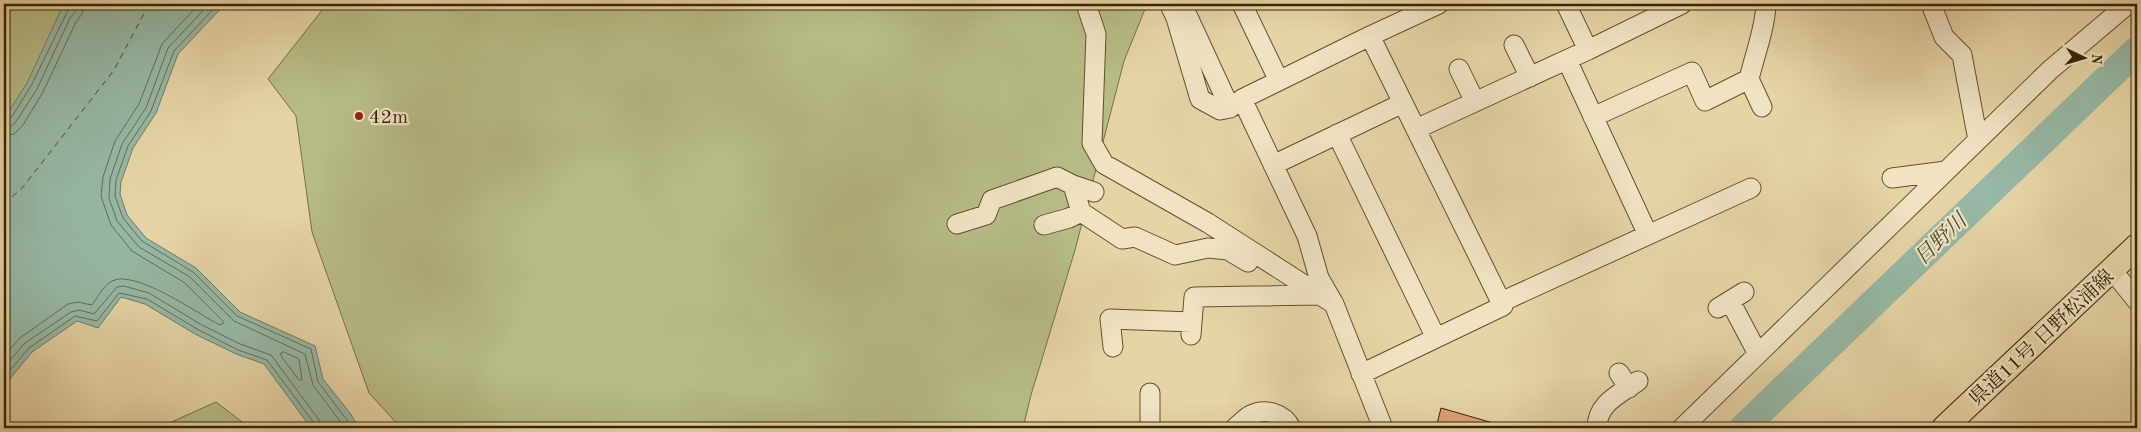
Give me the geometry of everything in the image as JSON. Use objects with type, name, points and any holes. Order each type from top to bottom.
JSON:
[{"type":"main road","name":"県道11号 日野松浦線","points":[[1944,428],[2137,246]]},
{"type":"street","points":[[1086,4],[1096,34],[1092,144],[1104,164],[1208,223],[1327,299]]},
{"type":"street","points":[[1169,4],[1176,18],[1200,99],[1220,110],[1236,104],[1279,80],[1436,4]]},
{"type":"street","points":[[1182,4],[1236,104],[1273,166],[1307,236],[1327,299],[1383,428]]},
{"type":"street","points":[[1242,4],[1279,80]]},
{"type":"street","points":[[1566,4],[1588,50]]},
{"type":"street","points":[[1416,129],[1567,60],[1682,4]]},
{"type":"street","points":[[1762,107],[1749,79],[1765,21],[1766,4]]},
{"type":"street","points":[[1931,4],[1944,37],[1962,55],[1978,140]]},
{"type":"street","points":[[1682,428],[2050,70],[2128,4]]},
{"type":"street","points":[[1361,374],[1503,306],[1370,36]]},
{"type":"street","points":[[1514,45],[1530,77]]},
{"type":"street","points":[[1567,60],[1648,235]]},
{"type":"street","points":[[1459,69],[1475,102]]},
{"type":"street","points":[[1593,117],[1692,72],[1705,101],[1749,79]]},
{"type":"street","points":[[1273,166],[1403,103]]},
{"type":"street","points":[[1337,134],[1436,338]]},
{"type":"street","points":[[1892,178],[1946,171]]},
{"type":"street","points":[[958,224],[986,214],[992,200],[1057,177],[1094,192]]},
{"type":"street","points":[[1073,185],[1080,212],[1122,239],[1135,237],[1175,255],[1208,248],[1228,250],[1250,263],[1263,258]]},
{"type":"street","points":[[1501,302],[1751,188]]},
{"type":"street","points":[[1044,224],[1069,218],[1080,212]]},
{"type":"street","points":[[2112,270],[2137,301]]},
{"type":"street","points":[[1113,347],[1110,318],[1191,329],[1194,297],[1327,299]]},
{"type":"street","points":[[1731,300],[1758,354]]},
{"type":"street","points":[[1597,428],[1597,417],[1604,406],[1629,381]]},
{"type":"street","points":[[1150,393],[1150,428]]},
{"type":"street","points":[[1235,428],[1248,416],[1260,411],[1274,413],[1287,420],[1291,428]]},
{"type":"green space","points":[[4,4],[91,4],[70,43],[4,119]]},
{"type":"green space","points":[[327,4],[1147,4],[1124,61],[1075,250],[1031,395],[1023,428],[401,428],[369,393],[312,232],[296,116],[268,79]]},
{"type":"green space","points":[[216,402],[250,428],[158,428]]},
{"type":"water","points":[[67,4],[225,4],[178,54],[156,113],[133,148],[121,182],[120,194],[127,215],[146,238],[196,268],[240,312],[315,346],[323,379],[350,413],[359,428],[311,428],[264,364],[236,354],[195,334],[145,304],[121,297],[98,328],[77,321],[32,352],[4,386],[4,119],[27,83],[60,12]]},
{"type":"building","points":[[1441,408],[1500,425],[1499,428],[1436,428]]},
{"type":"waterway","name":"日野川","points":[[1743,428],[2137,50]]},
{"type":"ferry route","points":[[4,204],[23,187],[114,70],[149,4]]},
{"type":"place","name":"42m","points":[[359,116]]}]
